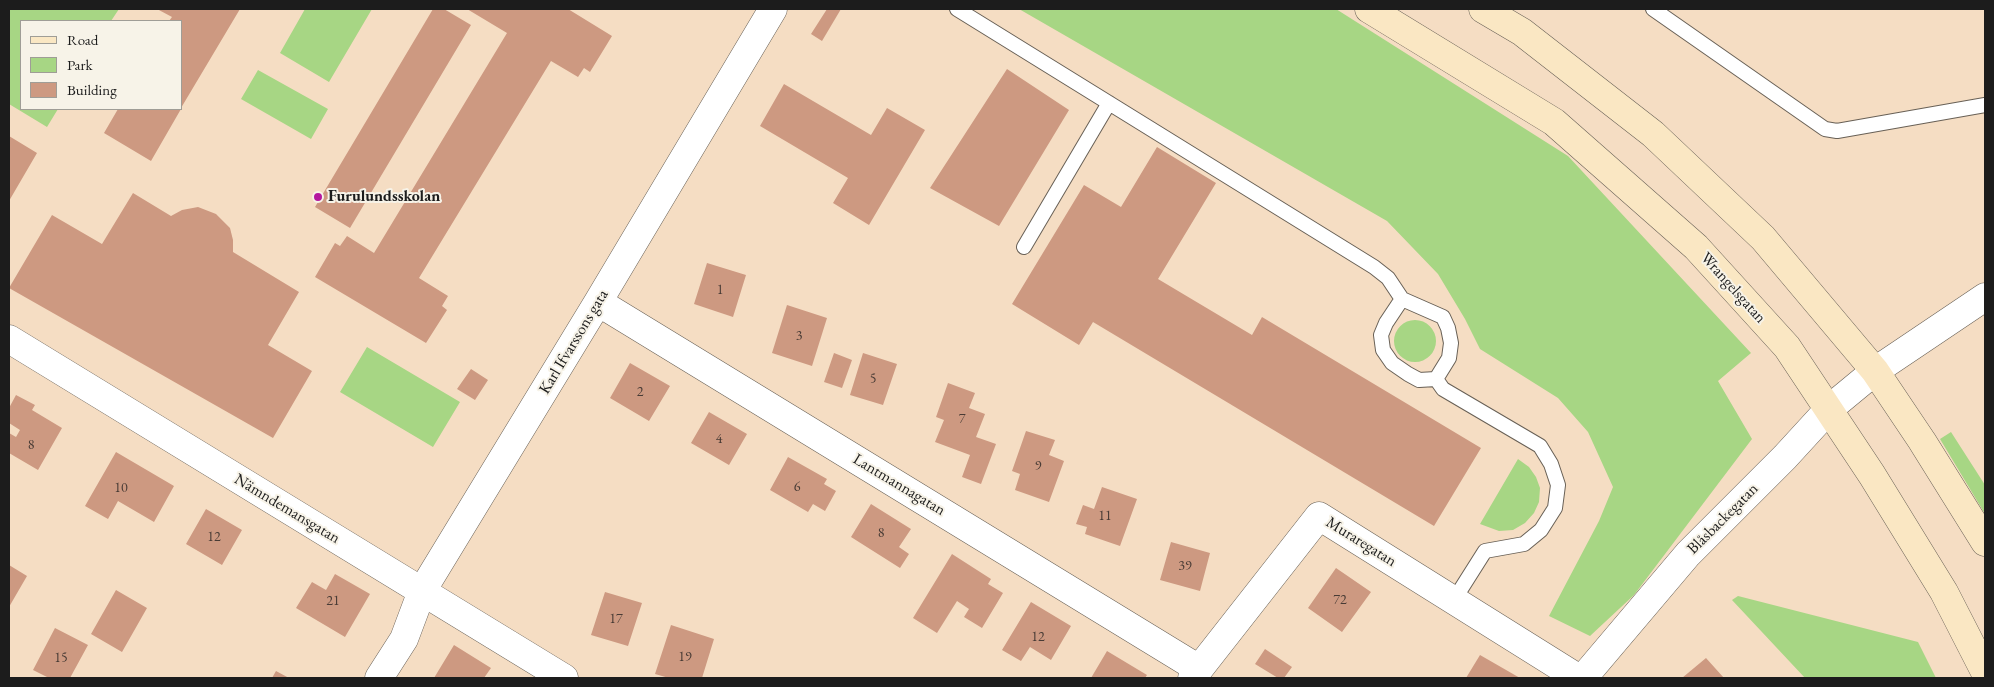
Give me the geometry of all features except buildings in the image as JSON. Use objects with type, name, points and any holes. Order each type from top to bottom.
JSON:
[{"type":"main road","name":"Wrangelsgatan","points":[[1370,9],[1554,122],[1696,247],[1787,347],[1829,409],[1944,592],[1985,672]]},
{"type":"main road","points":[[1483,9],[1522,32],[1653,134],[1763,238],[1875,371],[1922,441],[1985,542]]},
{"type":"street","name":"Karl Ifvarssons gata","points":[[379,678],[404,639],[422,591],[773,9]]},
{"type":"street","name":"Blåsbackegatan","points":[[1583,678],[1688,554],[1829,409],[1875,371],[1985,297]]},
{"type":"street","name":"Lantmannagatan","points":[[598,302],[1196,673]]},
{"type":"street","name":"Nämndemansgatan","points":[[9,339],[564,678]]},
{"type":"street","name":"Muraregatan","points":[[1196,673],[1319,516],[1578,678]]},
{"type":"lane","points":[[957,9],[1374,267],[1388,278],[1402,299],[1443,317],[1448,328],[1451,343],[1449,358],[1436,379]]},
{"type":"lane","points":[[1652,9],[1825,129],[1837,131],[1985,104]]},
{"type":"lane","points":[[1024,247],[1109,103]]},
{"type":"lane","points":[[1402,299],[1386,323],[1381,335],[1382,350],[1392,363],[1419,380],[1436,379]]},
{"type":"lane","points":[[1436,379],[1443,389],[1540,446],[1551,464],[1558,485],[1556,508],[1541,530],[1524,544],[1485,551],[1454,600]]},
{"type":"green space","points":[[9,9],[119,9],[112,20],[20,20],[20,110],[57,110],[47,127],[9,104]]},
{"type":"green space","points":[[305,9],[372,9],[329,82],[280,53]]},
{"type":"green space","points":[[1019,9],[1336,9],[1568,156],[1751,353],[1718,381],[1752,439],[1634,595],[1590,636],[1549,616],[1599,521],[1613,487],[1588,432],[1558,398],[1480,349],[1465,319],[1438,274],[1387,221]]},
{"type":"green space","points":[[258,70],[328,109],[311,139],[241,99]]},
{"type":"green space","points":[[1419,320],[1427,323],[1433,329],[1436,341],[1433,353],[1427,359],[1411,362],[1403,359],[1397,353],[1394,337],[1397,329],[1403,323]]},
{"type":"green space","points":[[367,347],[460,402],[433,447],[340,392]]},
{"type":"green space","points":[[1951,432],[1985,485],[1985,514],[1940,439]]},
{"type":"green space","points":[[1518,459],[1529,467],[1536,477],[1540,488],[1539,502],[1534,513],[1525,523],[1513,530],[1499,531],[1480,524]]},
{"type":"green space","points":[[1738,596],[1918,642],[1936,678],[1805,678],[1732,600]]},
{"type":"place","name":"Furulundsskolan","points":[[318,197]]}]
